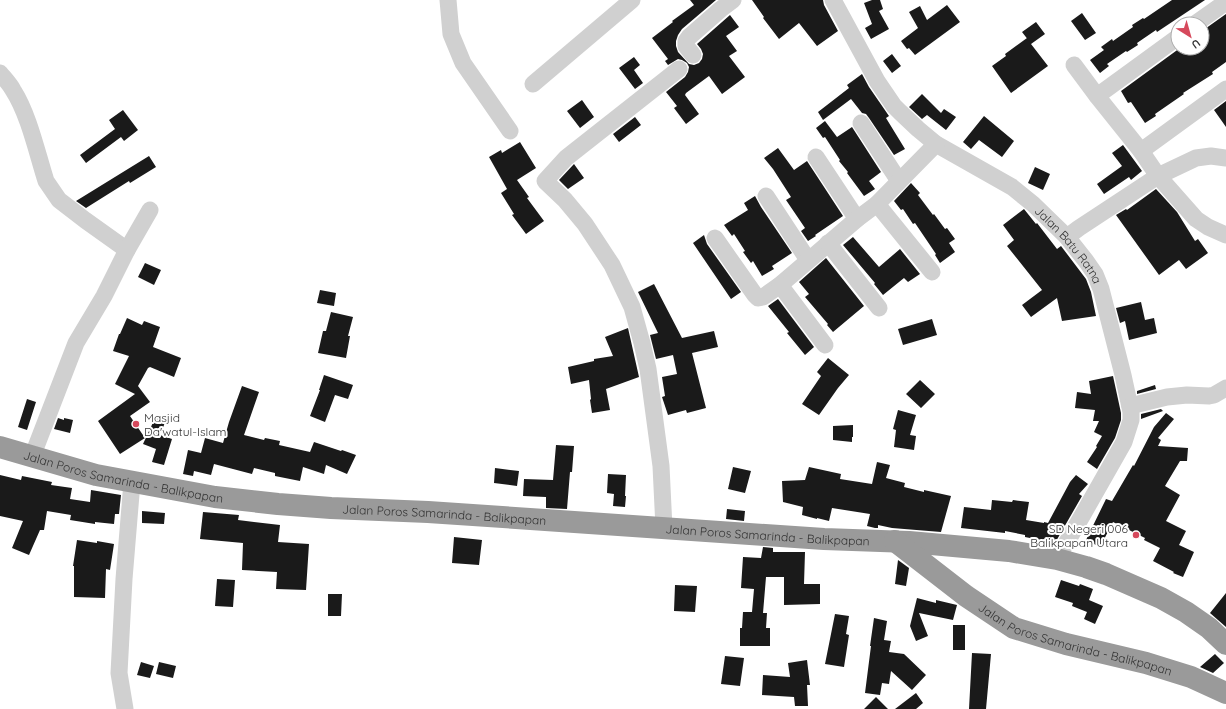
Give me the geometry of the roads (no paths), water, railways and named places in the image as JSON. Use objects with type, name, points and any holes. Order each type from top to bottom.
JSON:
[{"type":"highway","name":"Jalan Poros Samarinda - Balikpapan","points":[[0,447],[96,475],[215,497],[278,504],[428,512],[824,539],[895,541],[1009,551],[1057,559],[1106,574],[1161,598],[1186,612],[1203,624],[1226,644]]},
{"type":"highway","name":"Jalan Poros Samarinda - Balikpapan","points":[[895,541],[966,596],[1014,628],[1066,644],[1146,663],[1191,677],[1226,693]]},
{"type":"street","points":[[448,0],[451,34],[463,63],[510,131]]},
{"type":"street","points":[[533,84],[632,0]]},
{"type":"street","points":[[693,55],[686,46],[686,41],[733,0]]},
{"type":"street","name":"Jalan Batu Ratna","points":[[833,0],[877,81],[891,102],[909,121],[936,144],[1012,187],[1033,204],[1067,237],[1095,274],[1123,375],[1130,406],[1131,420],[1124,442],[1057,559]]},
{"type":"street","points":[[1206,16],[1226,2]]},
{"type":"street","points":[[1098,96],[1170,43]]},
{"type":"street","points":[[1074,65],[1141,151],[1158,176],[1196,219],[1208,227],[1226,235]]},
{"type":"street","points":[[664,528],[661,466],[648,369],[632,307],[612,265],[585,224],[565,200],[544,181],[566,158],[679,69]]},
{"type":"street","points":[[0,73],[13,89],[17,97],[29,126],[46,181],[49,186],[59,200],[126,250]]},
{"type":"street","points":[[1141,151],[1226,89]]},
{"type":"street","points":[[861,123],[899,181]]},
{"type":"street","points":[[715,238],[755,296],[758,298],[763,297],[780,285],[828,243],[877,204],[936,144]]},
{"type":"street","points":[[1067,237],[1158,176],[1196,158],[1211,156],[1226,158]]},
{"type":"street","points":[[816,157],[857,219]]},
{"type":"street","points":[[766,196],[808,260]]},
{"type":"street","points":[[877,204],[932,272]]},
{"type":"street","points":[[32,457],[76,343],[104,296],[126,250],[150,210]]},
{"type":"street","points":[[828,243],[879,308]]},
{"type":"street","points":[[780,285],[825,345]]},
{"type":"street","points":[[1130,406],[1166,397],[1187,395],[1209,396],[1214,395],[1226,388]]},
{"type":"street","points":[[125,709],[120,673],[124,579],[132,482]]},
{"type":"place","name":"Masjid Da'watul-Islam","points":[[136,424]]},
{"type":"place","name":"SD Negeri 006 Balikpapan Utara","points":[[1136,535]]}]
